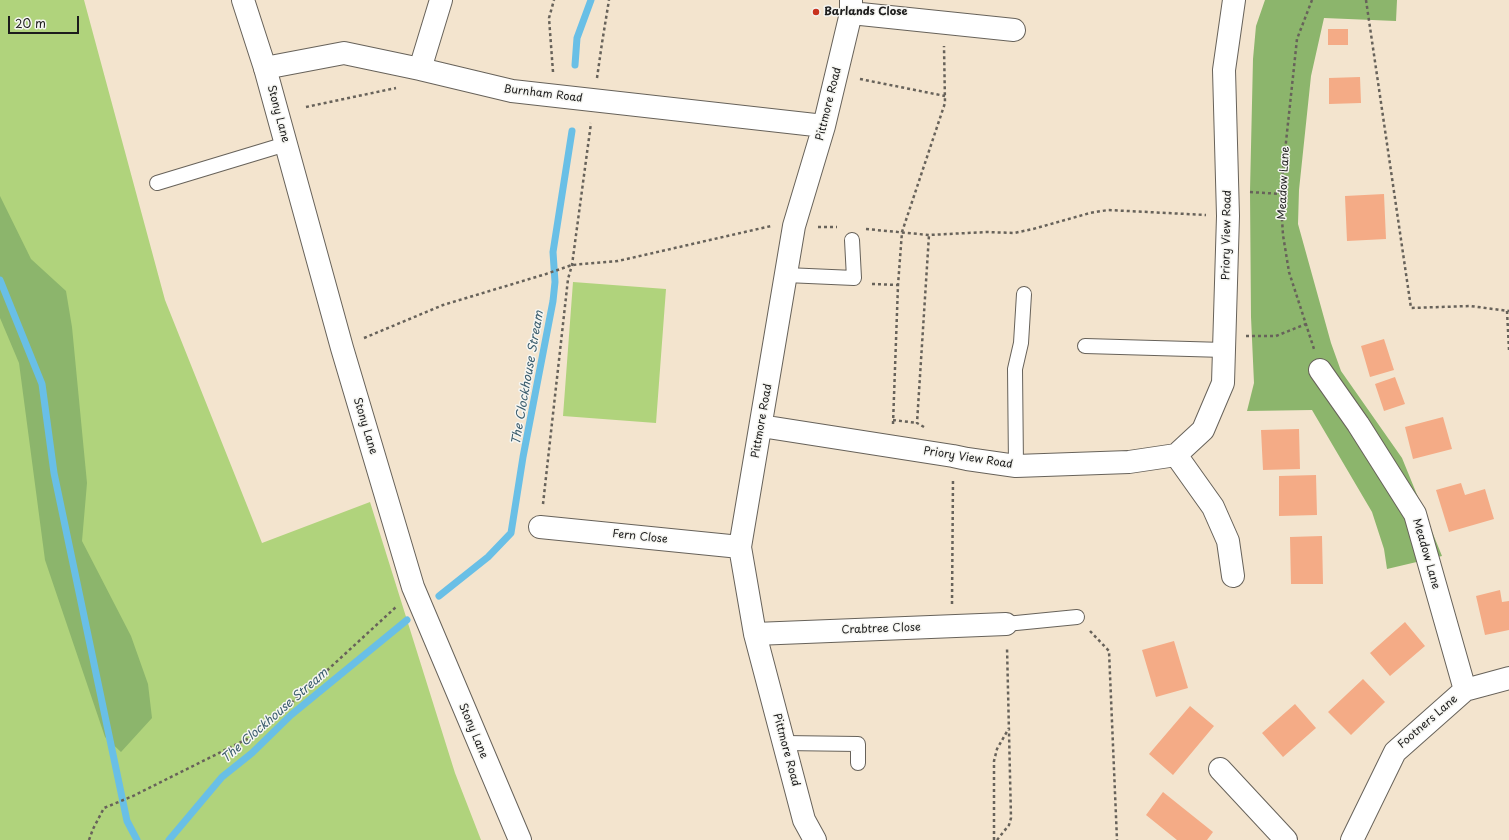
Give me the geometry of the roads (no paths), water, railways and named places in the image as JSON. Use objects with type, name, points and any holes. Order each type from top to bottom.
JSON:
[{"type":"street","name":"Stony Lane","points":[[243,0],[265,68],[342,348],[413,587],[520,840]]},
{"type":"street","points":[[415,68],[441,0]]},
{"type":"street","name":"Priory View Road","points":[[761,426],[1016,466],[1129,462],[1176,455],[1203,430],[1223,383],[1228,216],[1224,70],[1234,0]]},
{"type":"street","points":[[851,6],[942,22],[1014,30]]},
{"type":"street","name":"Pittmore Road","points":[[814,840],[804,820],[756,634],[740,547],[794,226],[824,126],[837,74],[851,6]]},
{"type":"street","name":"Burnham Road","points":[[265,68],[344,54],[415,68],[512,92],[824,126]]},
{"type":"street","name":"Meadow Lane","points":[[1320,370],[1358,424],[1415,514],[1465,690]]},
{"type":"street","points":[[1176,455],[1213,507],[1228,541],[1233,576]]},
{"type":"street","name":"Fern Close","points":[[540,527],[740,547]]},
{"type":"street","name":"Crabtree Close","points":[[756,634],[1006,624]]},
{"type":"street","name":"Footners Lane","points":[[1352,840],[1395,752],[1465,690],[1509,678]]},
{"type":"street","points":[[1220,769],[1286,840]]},
{"type":"lane","points":[[157,183],[286,144]]},
{"type":"lane","points":[[786,275],[854,278],[856,234]]},
{"type":"lane","points":[[1016,466],[1016,370],[1021,343],[1024,294]]},
{"type":"lane","points":[[1085,346],[1224,343]]},
{"type":"lane","points":[[1006,624],[1077,617]]},
{"type":"lane","points":[[784,743],[858,744],[858,763]]},
{"type":"waterway","name":"The Clockhouse Stream","points":[[575,65],[577,38],[591,0]]},
{"type":"waterway","name":"The Clockhouse Stream","points":[[439,596],[488,557],[511,533],[523,457],[553,301],[555,282],[553,252],[572,131]]},
{"type":"waterway","points":[[0,280],[42,384],[54,473],[127,821],[137,840]]},
{"type":"waterway","name":"The Clockhouse Stream","points":[[169,840],[222,777],[252,753],[291,715],[407,620]]},
{"type":"place","name":"Barlands Close","points":[[816,12]]}]
